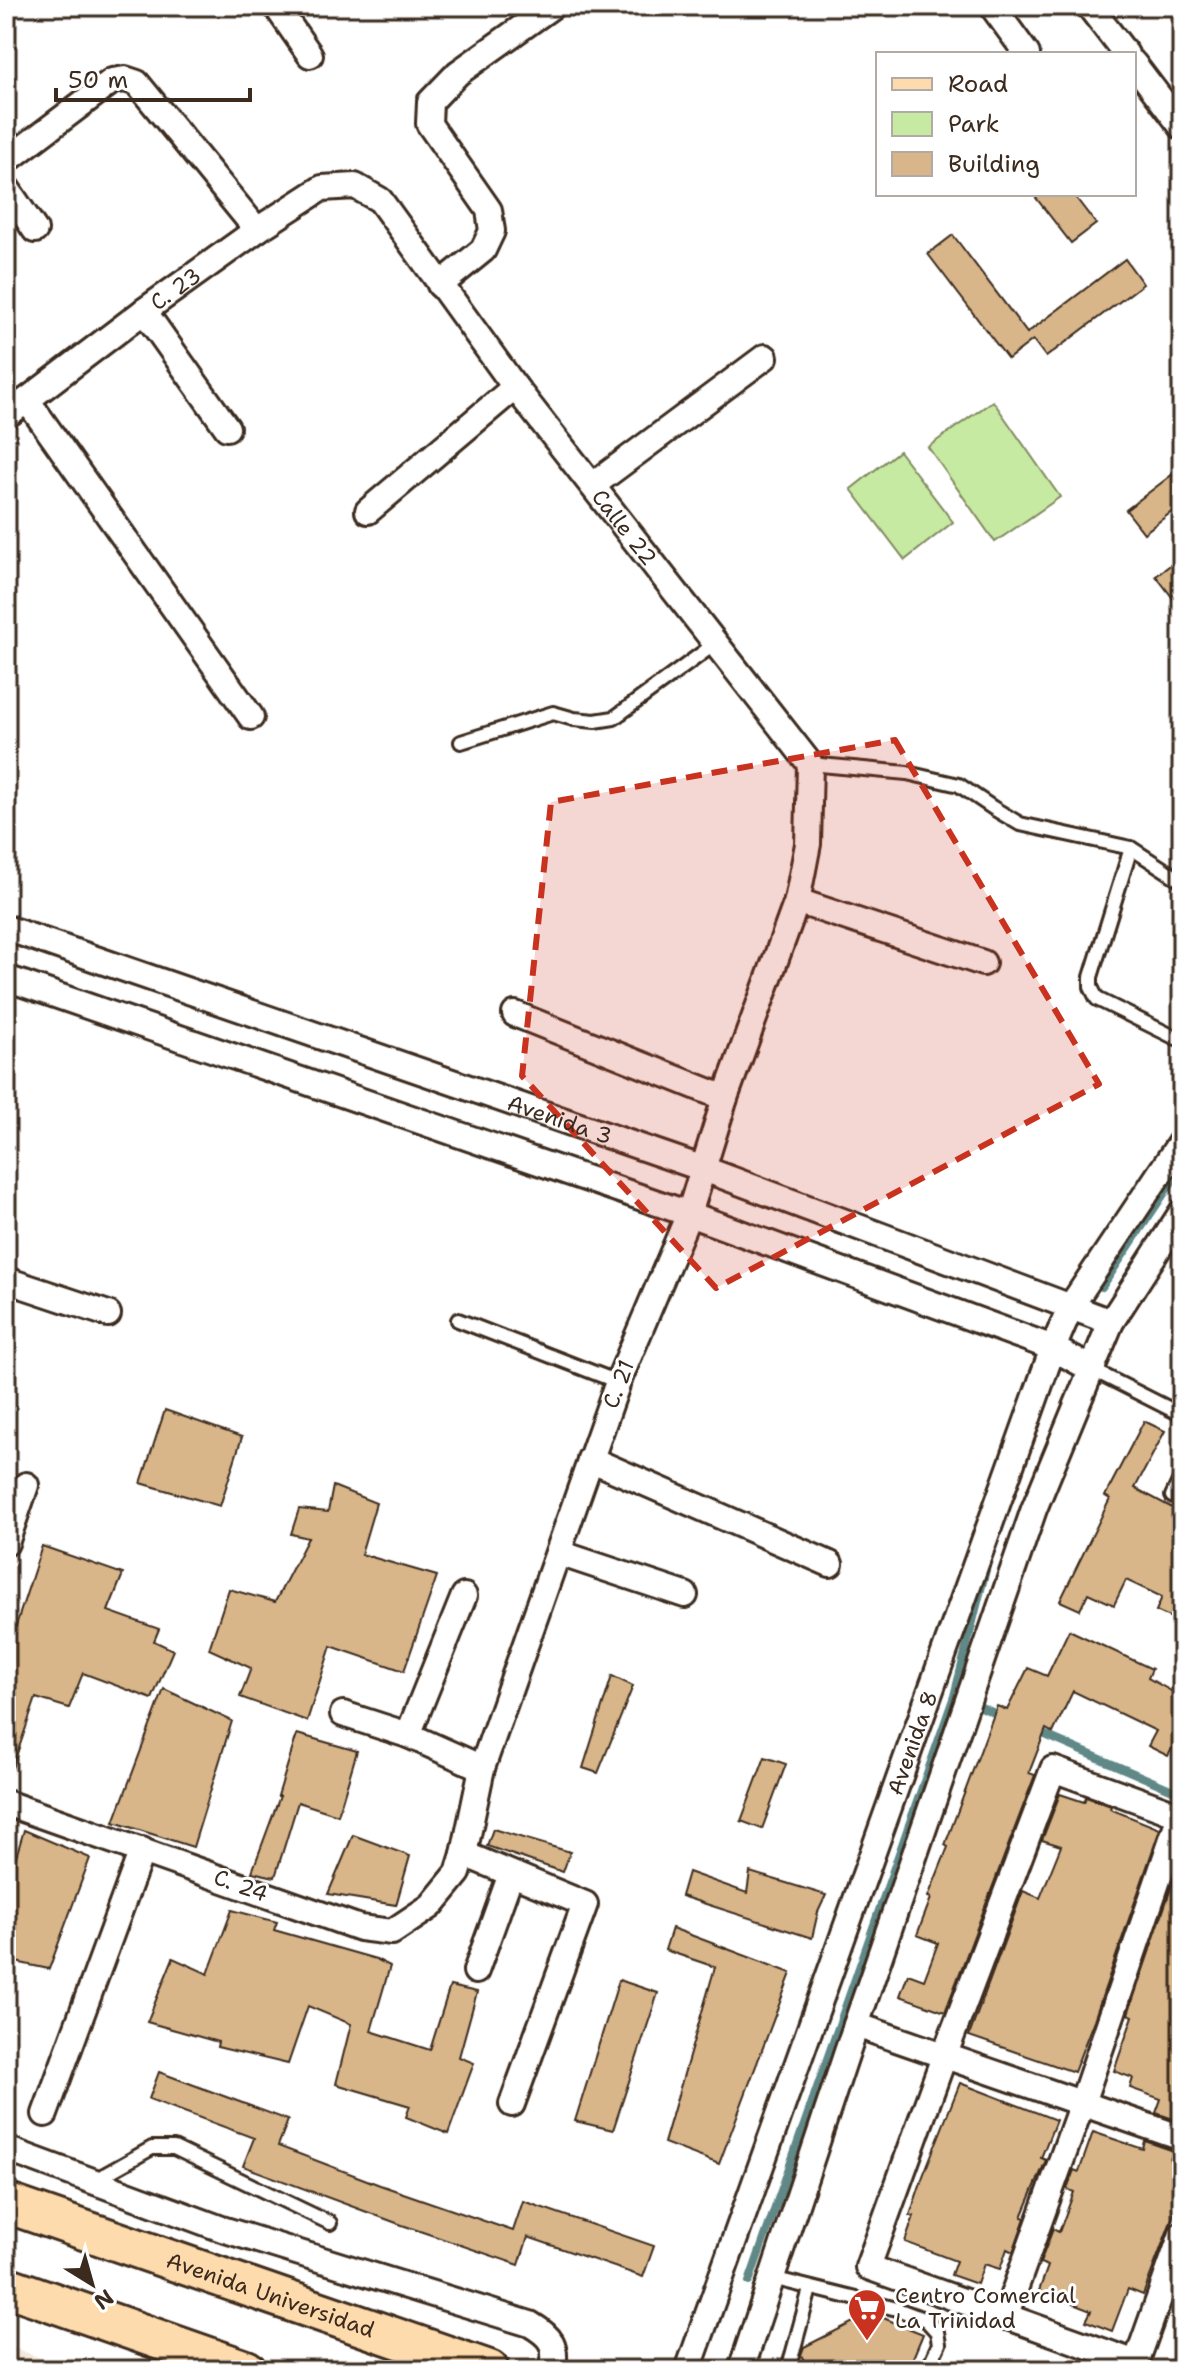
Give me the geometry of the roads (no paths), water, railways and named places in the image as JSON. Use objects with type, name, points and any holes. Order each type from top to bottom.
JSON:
[{"type":"main road","name":"Avenida Universidad","points":[[6,2203],[489,2370]]},
{"type":"main road","points":[[6,2286],[246,2370]]},
{"type":"street","points":[[276,6],[310,55]]},
{"type":"street","points":[[440,285],[483,250],[492,231],[489,210],[429,124],[430,102],[458,73],[552,6]]},
{"type":"street","points":[[992,6],[1026,52]]},
{"type":"street","points":[[1089,6],[1124,52]]},
{"type":"street","points":[[1136,67],[1182,127]]},
{"type":"street","points":[[6,161],[112,81],[125,79],[137,83],[257,230]]},
{"type":"street","name":"Calle 22","points":[[355,186],[380,200],[515,387],[810,764]]},
{"type":"street","name":"C. 23","points":[[6,416],[257,230],[322,188],[355,186]]},
{"type":"street","points":[[6,187],[35,230]]},
{"type":"street","points":[[144,311],[227,428]]},
{"type":"street","points":[[593,485],[765,357]]},
{"type":"street","points":[[368,511],[515,387]]},
{"type":"street","points":[[27,400],[251,717]]},
{"type":"street","points":[[810,764],[808,844],[797,901],[983,963]]},
{"type":"street","name":"C. 21","points":[[461,1864],[482,1768],[618,1382],[689,1214],[725,1098],[797,901]]},
{"type":"street","name":"Avenida 3","points":[[6,928],[704,1169],[1111,1322]]},
{"type":"street","points":[[6,978],[689,1214],[1053,1348],[1093,1370]]},
{"type":"street","points":[[515,1014],[725,1098]]},
{"type":"street","name":"Avenida 8","points":[[688,2370],[1053,1348],[1071,1306],[1182,1140]]},
{"type":"street","name":"Avenida 8","points":[[741,2370],[1034,1509],[1111,1322],[1182,1212]]},
{"type":"street","points":[[6,1280],[108,1314]]},
{"type":"street","points":[[590,1459],[830,1564]]},
{"type":"street","points":[[6,1543],[26,1485]]},
{"type":"street","points":[[559,1553],[685,1595]]},
{"type":"street","points":[[408,1735],[464,1596]]},
{"type":"street","points":[[343,1714],[408,1735],[482,1768]]},
{"type":"street","points":[[1005,2317],[1181,1815],[1053,1769],[868,2267],[1005,2317],[1136,2363],[1182,2234]]},
{"type":"street","name":"C. 24","points":[[6,1803],[360,1928],[392,1932],[431,1906],[461,1864]]},
{"type":"street","points":[[45,2114],[142,1850]]},
{"type":"street","points":[[461,1864],[511,1874],[585,1904],[512,2104]]},
{"type":"street","points":[[476,1971],[511,1874]]},
{"type":"street","points":[[856,2025],[1182,2138]]},
{"type":"street","points":[[6,2149],[222,2229],[530,2324],[547,2334],[556,2352],[553,2370]]},
{"type":"lane","points":[[461,742],[553,713],[595,721],[614,718],[716,643]]},
{"type":"lane","points":[[810,764],[907,773],[959,785],[1020,824],[1131,848],[1182,881]]},
{"type":"lane","points":[[1131,848],[1091,977],[1091,987],[1097,999],[1176,1038],[1182,1037]]},
{"type":"lane","points":[[458,1320],[618,1382]]},
{"type":"lane","points":[[1093,1370],[1182,1415]]},
{"type":"lane","points":[[1172,1496],[1182,1475]]},
{"type":"lane","points":[[93,2181],[152,2148],[174,2148],[330,2223]]},
{"type":"lane","points":[[772,2278],[897,2309],[926,2320],[937,2332],[939,2344],[927,2370]]},
{"type":"lane","points":[[788,2370],[810,2289]]},
{"type":"waterway","points":[[1102,1287],[1182,1167]]},
{"type":"waterway","points":[[749,2282],[954,1696],[988,1562]]},
{"type":"waterway","points":[[981,1707],[1001,1716]]},
{"type":"waterway","points":[[1036,1731],[1182,1794]]},
{"type":"place","name":"Centro Comercial La Trinidad","points":[[867,2342]]}]
